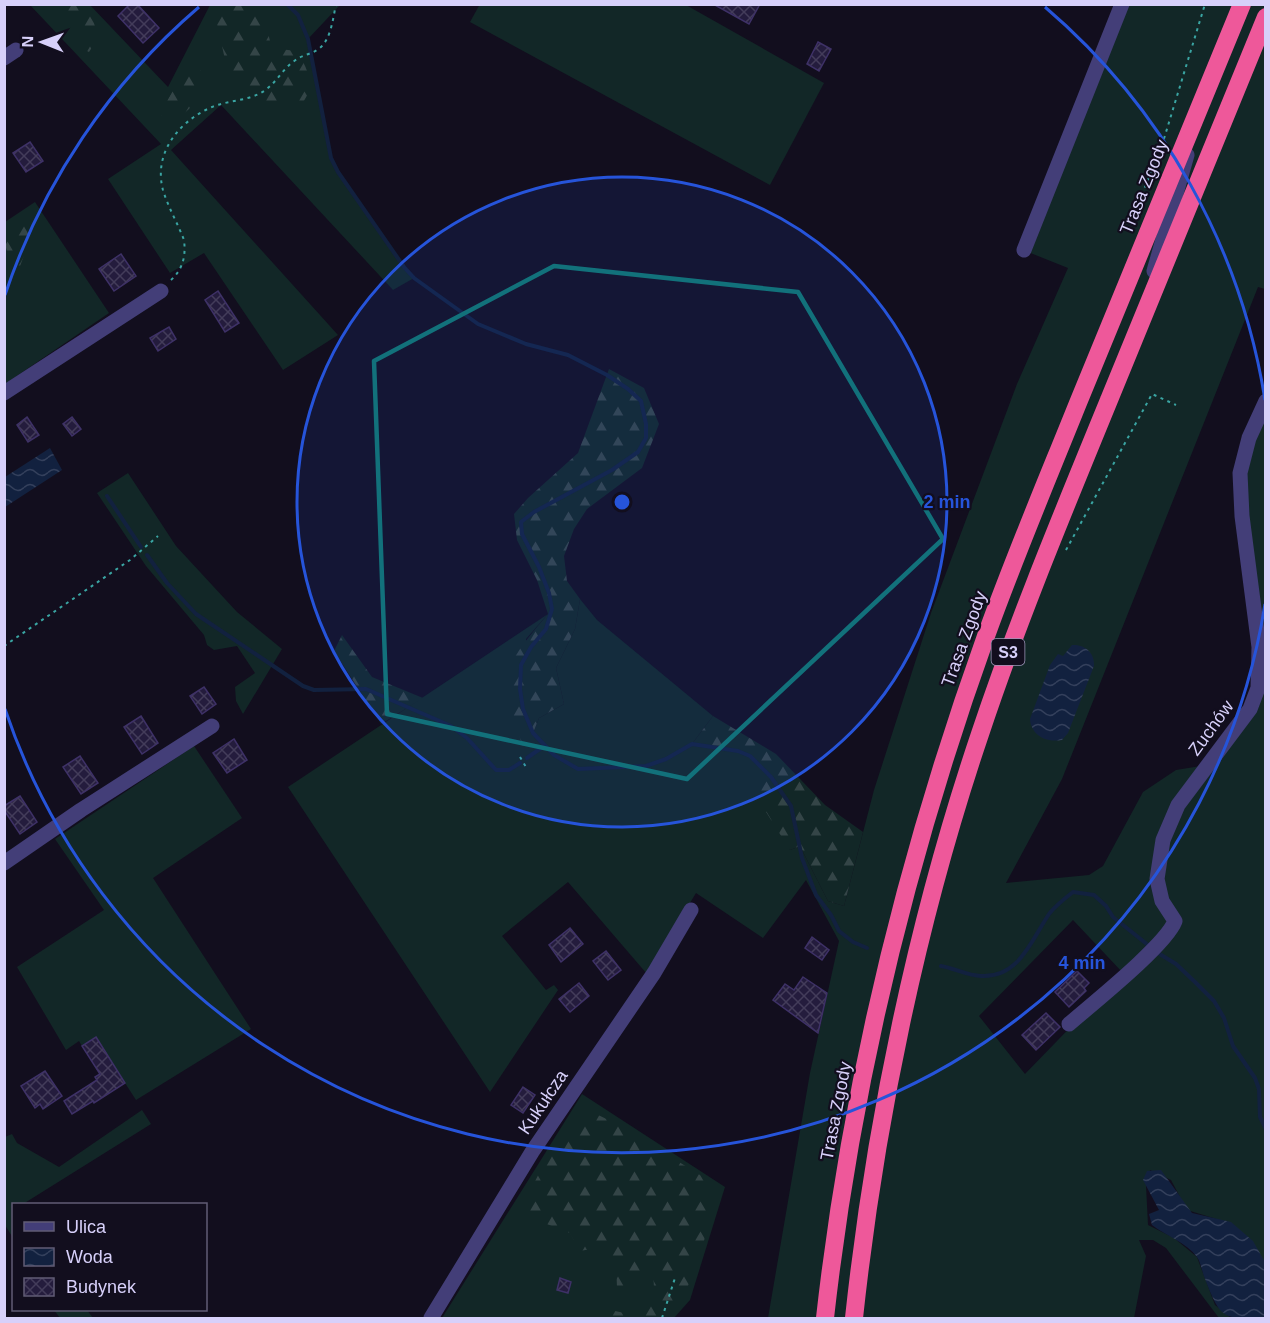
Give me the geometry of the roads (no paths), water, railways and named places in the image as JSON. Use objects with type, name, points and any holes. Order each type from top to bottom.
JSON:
[{"type":"highway","name":"Trasa Zgody","points":[[825,1318],[843,1190],[860,1092],[896,930],[952,735],[986,634],[1242,4]]},
{"type":"highway","name":"S3","points":[[854,1318],[871,1192],[903,1018],[958,803],[1012,642],[1266,17]]},
{"type":"street","points":[[1024,250],[1122,4]]},
{"type":"street","points":[[1137,332],[1203,101]]},
{"type":"street","points":[[1112,320],[1226,111]]},
{"type":"street","points":[[4,393],[161,291]]},
{"type":"street","name":"Zuchów","points":[[1070,1024],[1172,928],[1175,921],[1162,901],[1157,879],[1162,840],[1178,805],[1250,709],[1258,688],[1259,647],[1242,516],[1240,473],[1249,438],[1266,401]]},
{"type":"street","points":[[4,863],[81,810],[212,726]]},
{"type":"street","name":"Kukułcza","points":[[431,1318],[532,1152],[654,974],[691,910]]},
{"type":"water","points":[[50,448],[62,470],[5,507],[5,477]]},
{"type":"water","points":[[1072,645],[1088,650],[1093,657],[1094,666],[1068,733],[1062,740],[1045,739],[1033,729],[1030,719],[1050,665],[1058,654],[1063,656]]},
{"type":"water","points":[[1161,1170],[1192,1213],[1231,1222],[1253,1241],[1265,1262],[1265,1318],[1232,1317],[1220,1310],[1215,1303],[1197,1257],[1187,1247],[1152,1225],[1149,1214],[1159,1210],[1143,1180],[1147,1171]]},
{"type":"waterway","points":[[287,4],[298,15],[308,39],[331,158],[338,172],[404,267],[414,278],[478,324],[526,344],[568,355],[607,375],[641,401],[646,424],[646,438],[638,452],[612,470],[534,512],[521,522],[522,534],[539,567],[549,593],[552,609],[546,629],[531,647],[521,665],[520,689],[523,709],[533,733],[554,755],[578,769],[646,766],[666,759],[692,744],[738,751],[750,756],[771,777],[791,806],[802,858],[816,895],[831,915],[839,931],[853,942],[867,948]]},
{"type":"waterway","points":[[107,496],[141,547]]},
{"type":"waterway","points":[[147,555],[167,583],[196,614],[303,686],[314,690],[366,689],[451,726],[467,738],[496,770],[509,770],[520,763]]},
{"type":"waterway","points":[[527,758],[544,746]]},
{"type":"waterway","points":[[941,966],[976,976],[994,975],[1005,971],[1030,946],[1051,911],[1073,892],[1094,895],[1106,906],[1113,917],[1148,945]]},
{"type":"waterway","points":[[1158,953],[1176,964],[1214,1001],[1224,1018],[1233,1046],[1255,1078],[1259,1089],[1260,1117],[1266,1129]]}]
